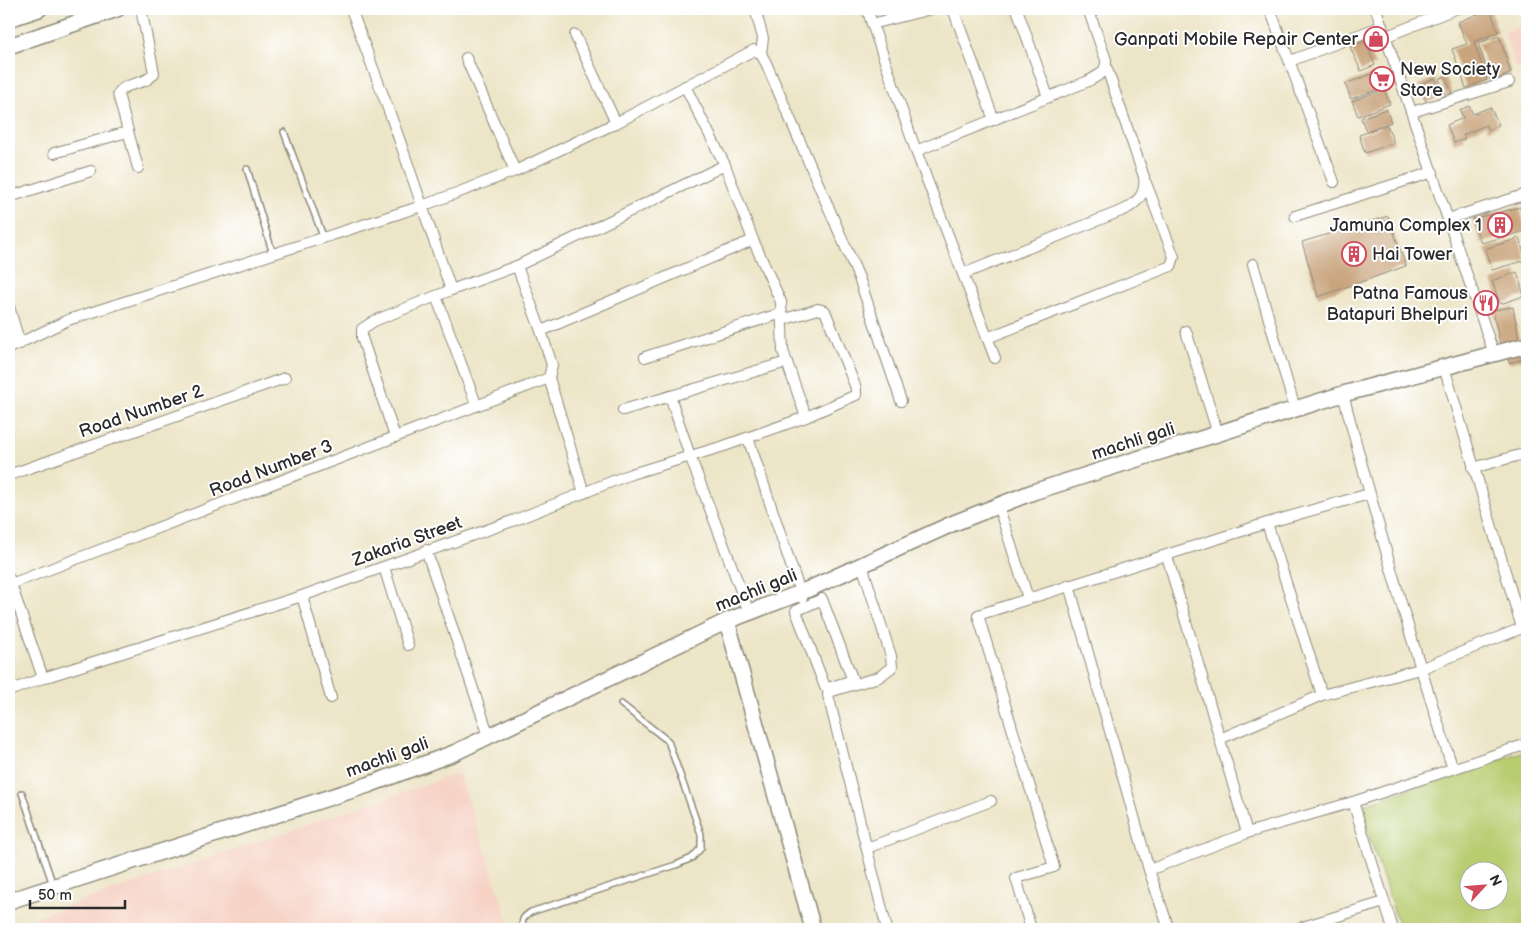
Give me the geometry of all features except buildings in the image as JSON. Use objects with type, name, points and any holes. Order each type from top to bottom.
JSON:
[{"type":"street","points":[[9,19],[39,9]]},
{"type":"street","points":[[9,46],[117,9]]},
{"type":"street","points":[[138,168],[118,94],[122,88],[148,79],[154,73],[141,9]]},
{"type":"street","points":[[351,9],[396,130],[451,290]]},
{"type":"street","points":[[755,9],[763,38],[761,54],[859,278],[901,401]]},
{"type":"street","points":[[866,9],[916,151],[995,358]]},
{"type":"street","points":[[872,24],[932,9]]},
{"type":"street","points":[[953,9],[994,120]]},
{"type":"street","points":[[1017,9],[1048,97]]},
{"type":"street","points":[[987,338],[1171,266],[1174,257],[1144,177],[1088,9]]},
{"type":"street","points":[[1270,9],[1334,182]]},
{"type":"street","points":[[1376,9],[1387,36],[1494,354]]},
{"type":"street","points":[[1387,36],[1455,9]]},
{"type":"street","points":[[1290,61],[1382,26]]},
{"type":"street","points":[[575,35],[616,122]]},
{"type":"street","points":[[9,348],[68,320],[422,206],[515,171],[616,122],[749,52],[758,51],[761,54]]},
{"type":"street","points":[[466,58],[515,171]]},
{"type":"street","points":[[916,151],[1090,80],[1101,74],[1106,66]]},
{"type":"street","points":[[1412,112],[1509,82]]},
{"type":"street","points":[[685,86],[725,165],[753,240],[780,297],[782,317],[781,340],[806,417]]},
{"type":"street","points":[[54,153],[127,132]]},
{"type":"street","points":[[395,437],[362,338],[362,329],[374,321],[517,266],[725,165]]},
{"type":"street","points":[[9,197],[91,171]]},
{"type":"street","points":[[1295,216],[1433,172]]},
{"type":"street","points":[[962,274],[1126,209],[1140,199],[1145,186],[1144,177]]},
{"type":"street","points":[[1448,219],[1527,194]]},
{"type":"street","points":[[541,331],[753,240]]},
{"type":"street","points":[[1253,264],[1295,409]]},
{"type":"street","points":[[517,266],[552,365],[548,378],[584,492]]},
{"type":"street","points":[[436,296],[476,404]]},
{"type":"street","points":[[9,306],[20,344]]},
{"type":"street","name":"Zakaria Street","points":[[9,691],[43,678],[302,596],[426,550],[515,520],[631,474],[779,427],[856,395],[856,388],[825,311],[818,309],[782,317]]},
{"type":"street","points":[[645,357],[782,317]]},
{"type":"street","points":[[1186,331],[1218,434]]},
{"type":"street","name":"machli gali","points":[[9,901],[368,785],[454,753],[727,620],[749,612],[803,600],[862,565],[954,523],[1033,492],[1343,394],[1527,345]]},
{"type":"street","points":[[623,410],[787,362]]},
{"type":"street","points":[[1222,738],[1322,695],[1420,669],[1525,627],[1473,468],[1444,367]]},
{"type":"street","name":"Road Number 2","points":[[9,475],[285,378]]},
{"type":"street","name":"Road Number 3","points":[[10,581],[548,378]]},
{"type":"street","points":[[1343,394],[1369,494],[1420,669],[1453,769]]},
{"type":"street","points":[[670,396],[690,456],[749,612]]},
{"type":"street","points":[[748,438],[803,600]]},
{"type":"street","points":[[1473,468],[1527,452]]},
{"type":"street","points":[[1031,929],[1016,878],[1054,867],[978,615],[1267,523],[1369,494]]},
{"type":"street","points":[[998,506],[1028,598]]},
{"type":"street","points":[[1267,523],[1322,695]]},
{"type":"street","points":[[426,550],[489,736]]},
{"type":"street","points":[[1167,556],[1222,738],[1247,833]]},
{"type":"street","points":[[803,600],[796,610],[825,687],[834,689],[879,677],[890,671],[892,667],[891,656],[862,565]]},
{"type":"street","points":[[384,567],[408,645]]},
{"type":"street","points":[[10,581],[43,678]]},
{"type":"street","points":[[1069,585],[1149,870],[1170,929]]},
{"type":"street","points":[[302,596],[331,698]]},
{"type":"street","points":[[803,600],[824,601],[852,678],[828,695],[887,929]]},
{"type":"street","points":[[727,620],[812,929]]},
{"type":"street","points":[[1149,870],[1247,833],[1353,802],[1527,744]]},
{"type":"street","points":[[867,848],[991,801]]},
{"type":"street","points":[[1353,802],[1393,929]]},
{"type":"street","points":[[1296,929],[1384,902]]},
{"type":"lane","points":[[284,132],[324,238]]},
{"type":"lane","points":[[247,168],[273,254]]},
{"type":"lane","points":[[523,929],[521,922],[531,912],[676,865],[692,858],[701,848],[701,834],[668,741],[621,704]]},
{"type":"lane","points":[[22,793],[53,886]]},
{"type":"shaded area","points":[[1527,24],[1527,63],[1515,67],[1504,32]]},
{"type":"shaded area","points":[[459,773],[511,929],[9,929],[9,926]]},
{"type":"green space","points":[[1524,751],[1527,762],[1527,929],[1400,929],[1359,806]]},
{"type":"place","name":"Ganpati Mobile Repair Center","points":[[1376,39]]},
{"type":"place","name":"New Society Store","points":[[1382,79]]},
{"type":"place","name":"Jamuna Complex 1","points":[[1500,225]]},
{"type":"place","name":"Hai Tower","points":[[1354,254]]},
{"type":"place","name":"Patna Famous Batapuri Bhelpuri","points":[[1486,303]]}]
